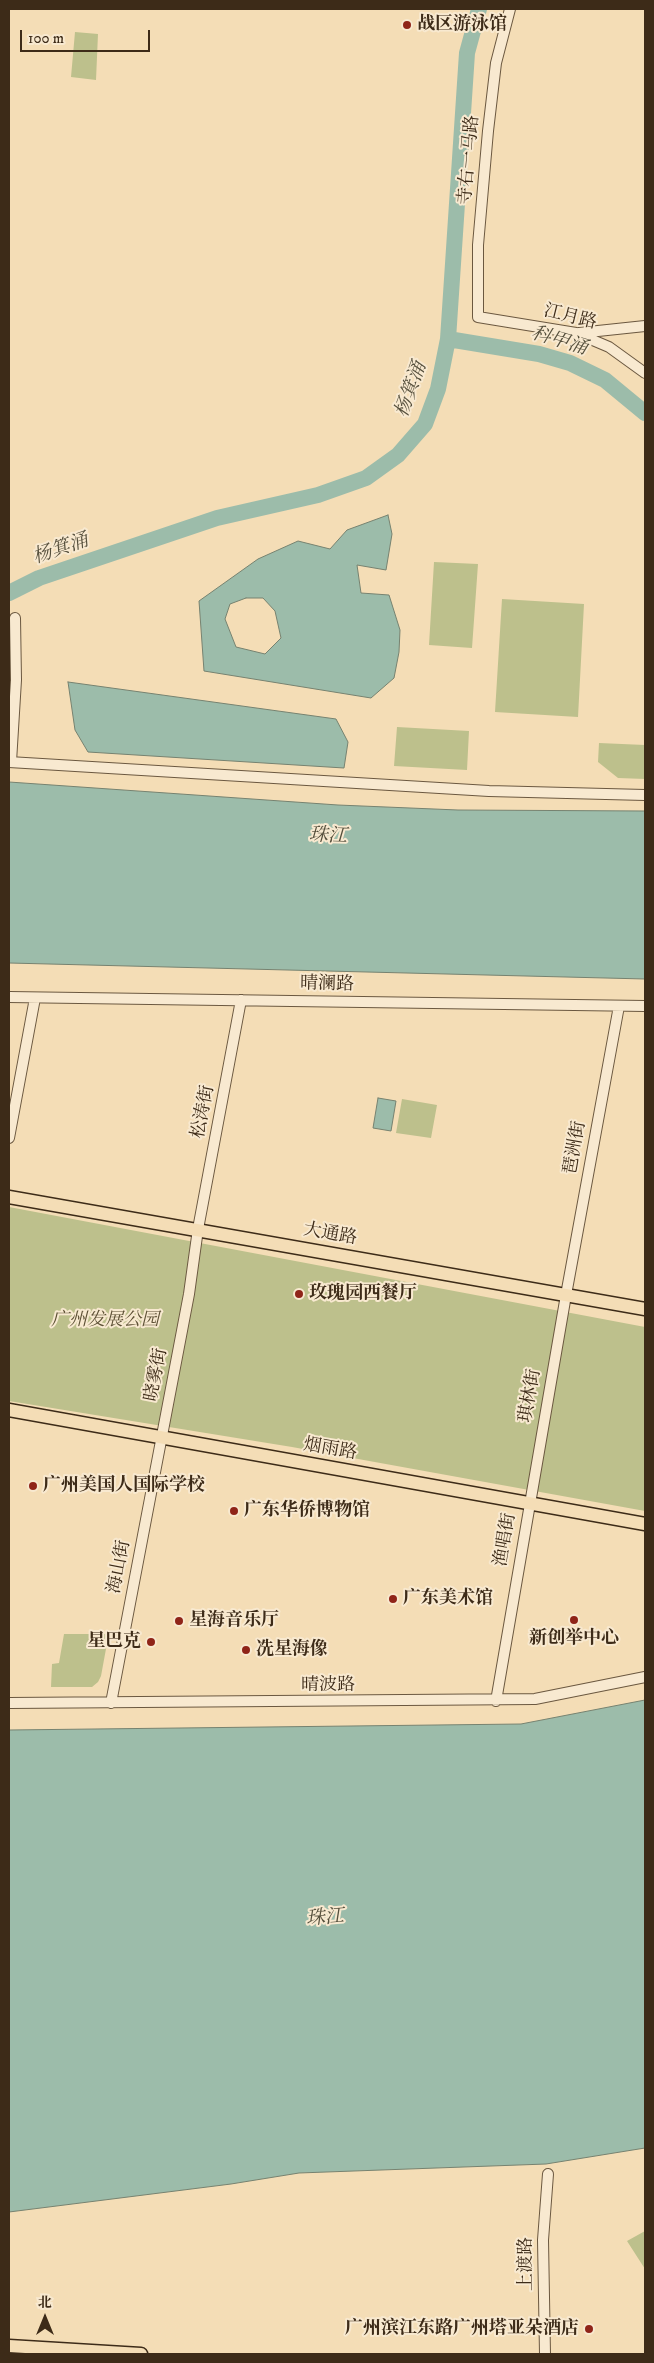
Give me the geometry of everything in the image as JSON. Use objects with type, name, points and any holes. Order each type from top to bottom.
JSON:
[{"type":"main road","name":"大通路","points":[[9,1197],[645,1309]]},
{"type":"main road","name":"烟雨路","points":[[9,1410],[645,1524]]},
{"type":"main road","points":[[9,2346],[37,2351],[141,2354]]},
{"type":"street","name":"寺右一马路","points":[[478,316],[478,246],[487,146],[496,63],[510,9]]},
{"type":"street","name":"江月路","points":[[478,316],[576,333],[609,347],[645,373]]},
{"type":"street","points":[[576,333],[645,326]]},
{"type":"street","points":[[14,618],[16,680],[10,762],[401,787],[645,795]]},
{"type":"street","name":"晴澜路","points":[[9,997],[645,1006]]},
{"type":"street","points":[[9,1138],[35,998]]},
{"type":"street","name":"松涛街","points":[[198,1229],[241,1000]]},
{"type":"street","name":"琶洲街","points":[[566,1295],[619,1006]]},
{"type":"street","name":"晓雾街","points":[[161,1437],[189,1294],[198,1229]]},
{"type":"street","name":"琪林街","points":[[529,1503],[566,1295]]},
{"type":"street","name":"海山街","points":[[111,1703],[161,1437]]},
{"type":"street","name":"渔唱街","points":[[496,1701],[529,1503]]},
{"type":"street","name":"晴波路","points":[[9,1703],[535,1700],[645,1677]]},
{"type":"street","name":"上渡路","points":[[545,2354],[543,2240],[548,2174]]},
{"type":"green space","points":[[75,32],[98,34],[96,80],[71,77]]},
{"type":"green space","points":[[434,562],[478,564],[472,648],[429,645]]},
{"type":"green space","points":[[502,599],[584,604],[578,717],[495,712]]},
{"type":"green space","points":[[397,727],[469,731],[467,770],[394,766]]},
{"type":"green space","points":[[599,743],[645,745],[645,779],[618,778],[598,762]]},
{"type":"green space","points":[[402,1099],[437,1105],[431,1138],[396,1133]]},
{"type":"green space","name":"广州发展公园","points":[[9,1207],[645,1327],[645,1511],[292,1447],[9,1401]]},
{"type":"green space","points":[[64,1634],[106,1634],[108,1638],[101,1676],[92,1687],[51,1687],[52,1664],[59,1663]]},
{"type":"green space","points":[[645,2231],[645,2269],[627,2241]]},
{"type":"water","points":[[388,515],[392,534],[386,570],[357,565],[361,593],[389,595],[400,630],[399,652],[394,678],[371,698],[204,671],[199,601],[258,559],[298,541],[330,549],[347,530]],"holes":[[[246,598],[263,598],[275,611],[281,638],[265,654],[236,647],[225,619],[230,604]]]},
{"type":"water","points":[[68,682],[336,719],[348,742],[344,768],[88,752],[75,730]]},
{"type":"water","name":"珠江","points":[[9,782],[338,805],[458,810],[645,811],[645,979],[9,963]]},
{"type":"water","points":[[378,1098],[396,1101],[391,1131],[373,1128]]},
{"type":"water","name":"珠江","points":[[645,1700],[645,2148],[546,2164],[299,2173],[231,2184],[9,2212],[9,1730],[521,1724]]},
{"type":"waterway","name":"杨箕涌","points":[[9,593],[39,578],[217,518],[318,495],[366,478],[398,455],[425,424],[438,389],[448,339],[467,53],[479,9]]},
{"type":"waterway","name":"科甲涌","points":[[448,339],[539,354],[570,363],[605,380],[645,413]]},
{"type":"place","name":"战区游泳馆","points":[[407,25]]},
{"type":"place","name":"玫瑰园西餐厅","points":[[299,1294]]},
{"type":"place","name":"广州美国人国际学校","points":[[33,1486]]},
{"type":"place","name":"广东华侨博物馆","points":[[234,1511]]},
{"type":"place","name":"广东美术馆","points":[[393,1599]]},
{"type":"place","name":"新创举中心","points":[[574,1620]]},
{"type":"place","name":"星海音乐厅","points":[[179,1621]]},
{"type":"place","name":"星巴克","points":[[151,1642]]},
{"type":"place","name":"冼星海像","points":[[246,1650]]},
{"type":"place","name":"广州滨江东路广州塔亚朵酒店","points":[[589,2329]]}]
